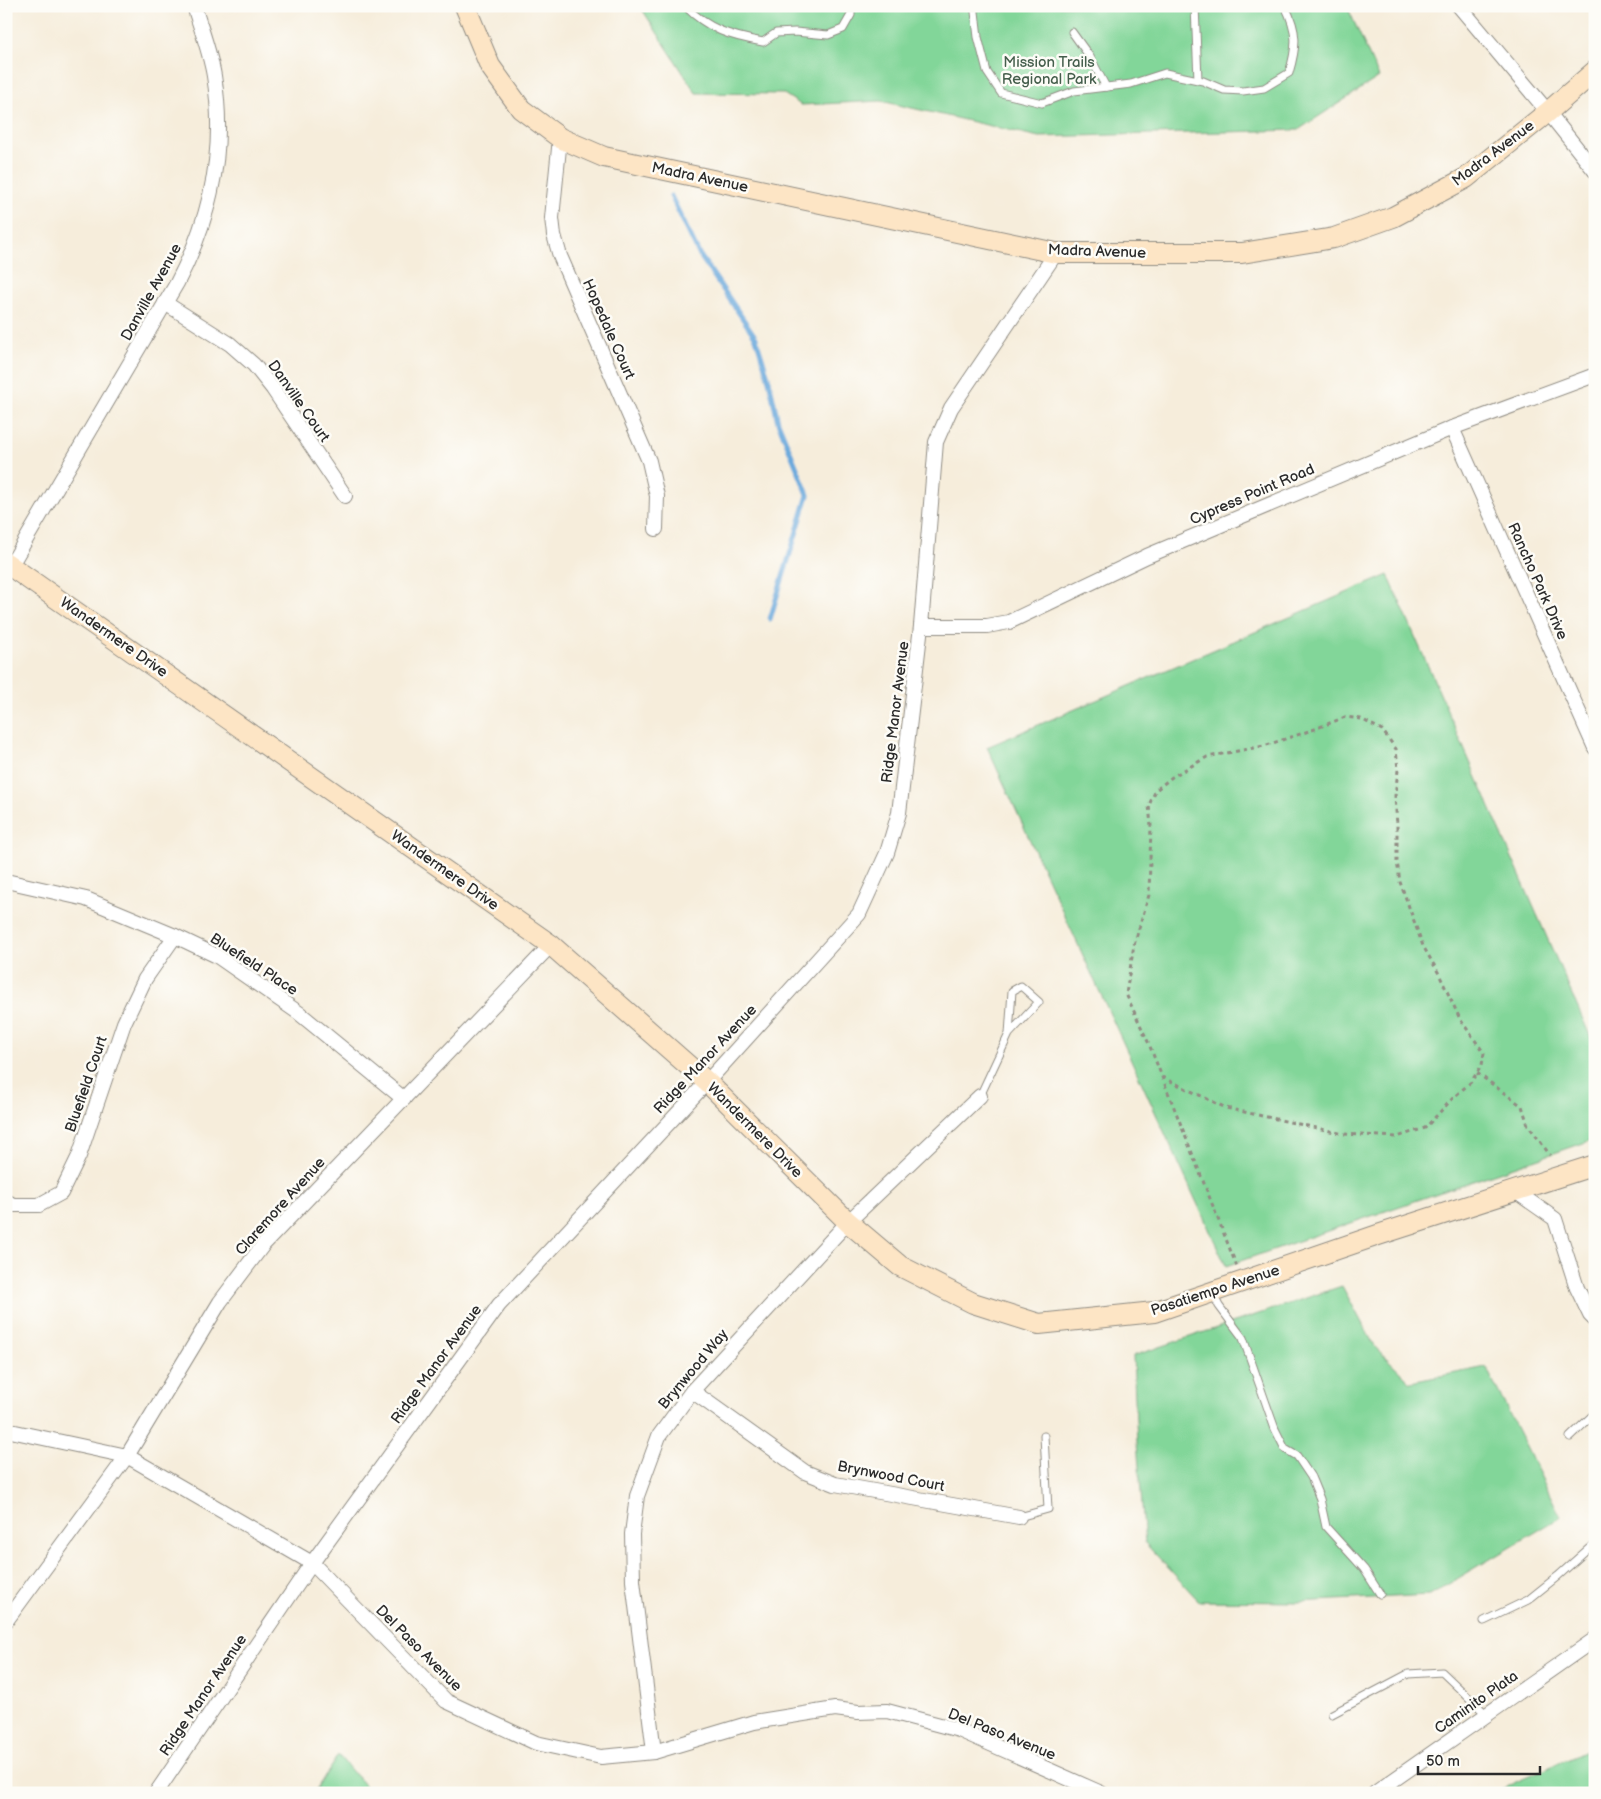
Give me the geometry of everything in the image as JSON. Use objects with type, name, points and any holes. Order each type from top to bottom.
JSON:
[{"type":"street","name":"Danville Avenue","points":[[9,564],[189,262],[198,240],[211,195],[217,158],[217,103],[214,75],[194,6]]},
{"type":"street","name":"Madra Avenue","points":[[465,6],[490,66],[521,109],[560,138],[604,157],[1056,253],[1242,253],[1334,238],[1393,216],[1466,178],[1548,112],[1595,71]]},
{"type":"street","points":[[1459,6],[1595,171]]},
{"type":"street","name":"Hopedale Court","points":[[560,138],[552,218],[554,235],[560,256],[649,461],[657,496],[656,529]]},
{"type":"street","name":"Ridge Manor Avenue","points":[[156,1793],[312,1563],[499,1305],[707,1082],[859,914],[888,853],[899,813],[921,626],[936,442],[951,408],[1056,253]]},
{"type":"street","name":"Danville Court","points":[[165,303],[230,344],[254,365],[273,389],[345,496]]},
{"type":"street","name":"Cypress Point Road","points":[[921,626],[986,626],[1009,622],[1147,556],[1452,428],[1595,375]]},
{"type":"street","name":"Rancho Park Drive","points":[[1452,428],[1595,748]]},
{"type":"street","name":"Wandermere Drive","points":[[9,564],[551,945],[707,1082],[848,1222]]},
{"type":"street","name":"Bluefield Place","points":[[6,880],[86,899],[175,936],[216,956],[299,1013],[404,1099]]},
{"type":"street","name":"Bluefield Court","points":[[6,1201],[13,1205],[38,1205],[61,1193],[79,1156],[124,1023],[146,979],[175,936]]},
{"type":"street","name":"Claremore Avenue","points":[[6,1620],[127,1456],[220,1302],[263,1245],[551,945]]},
{"type":"street","name":"Brynwood Way","points":[[654,1752],[633,1581],[632,1534],[637,1496],[659,1436],[692,1391],[848,1222],[980,1096]]},
{"type":"street","name":"Pasatiempo Avenue","points":[[848,1222],[900,1266],[973,1303],[1039,1324],[1154,1312],[1216,1300],[1242,1281],[1595,1165]]},
{"type":"street","points":[[1515,1191],[1555,1219],[1577,1288],[1590,1315],[1595,1320]]},
{"type":"street","name":"Brynwood Court","points":[[692,1391],[806,1472],[835,1484],[1019,1517]]},
{"type":"street","name":"Del Paso Avenue","points":[[6,1430],[127,1456],[312,1563],[446,1701],[536,1743],[601,1757],[654,1752],[754,1722],[835,1709],[858,1712],[887,1711],[959,1730],[1101,1793]]},
{"type":"street","name":"Caminito Plata","points":[[1375,1793],[1595,1639]]},
{"type":"lane","points":[[685,6],[708,26],[734,37],[763,42],[776,33],[795,32],[828,35],[843,29],[850,15],[851,6]]},
{"type":"lane","points":[[1195,6],[1198,80]]},
{"type":"lane","points":[[975,12],[978,37],[987,72],[1001,93],[1042,103],[1074,91],[1131,84],[1165,72],[1198,80],[1224,90],[1243,92],[1264,88],[1288,73],[1296,50],[1292,20],[1285,6]]},
{"type":"lane","points":[[1072,32],[1090,58],[1106,87]]},
{"type":"lane","points":[[980,1096],[1009,1034],[1039,1002],[1021,986],[1012,991],[1009,1034]]},
{"type":"lane","points":[[1216,1300],[1243,1338],[1275,1429],[1285,1449],[1297,1456],[1311,1478],[1320,1499],[1326,1527],[1364,1569],[1380,1594]]},
{"type":"lane","points":[[1570,1437],[1595,1413]]},
{"type":"lane","points":[[1019,1517],[1048,1509],[1044,1436]]},
{"type":"lane","points":[[1484,1621],[1528,1600],[1595,1543]]},
{"type":"lane","points":[[1332,1714],[1408,1674],[1442,1672],[1486,1715]]},
{"type":"path","points":[[1162,1077],[1226,1108],[1344,1134],[1397,1137],[1425,1128],[1471,1082],[1482,1065],[1484,1053],[1460,1019],[1438,972],[1423,946],[1400,882],[1397,861],[1395,796],[1398,770],[1396,749],[1382,730],[1361,719],[1345,717],[1264,746],[1207,757],[1172,777],[1156,790],[1149,805],[1151,826],[1149,896],[1134,945],[1126,994],[1226,1235],[1242,1281]]},
{"type":"path","points":[[1477,1072],[1522,1106],[1528,1125],[1550,1155]]},
{"type":"green space","name":"Mission Trails Regional Park","points":[[640,6],[1347,6],[1379,77],[1298,130],[1039,137],[881,101],[801,105],[784,94],[696,93]]},
{"type":"green space","points":[[1388,575],[1595,1047],[1595,1139],[1226,1266],[987,747]]},
{"type":"green space","points":[[1342,1286],[1375,1347],[1411,1382],[1486,1367],[1561,1517],[1430,1595],[1297,1602],[1199,1601],[1145,1543],[1137,1442],[1133,1356]]},
{"type":"green space","points":[[1595,1747],[1595,1793],[1497,1793],[1516,1782]]},
{"type":"green space","points":[[338,1755],[371,1793],[314,1793]]},
{"type":"waterway","points":[[671,196],[699,254],[756,338],[769,380],[778,422],[808,495],[770,619]]}]
